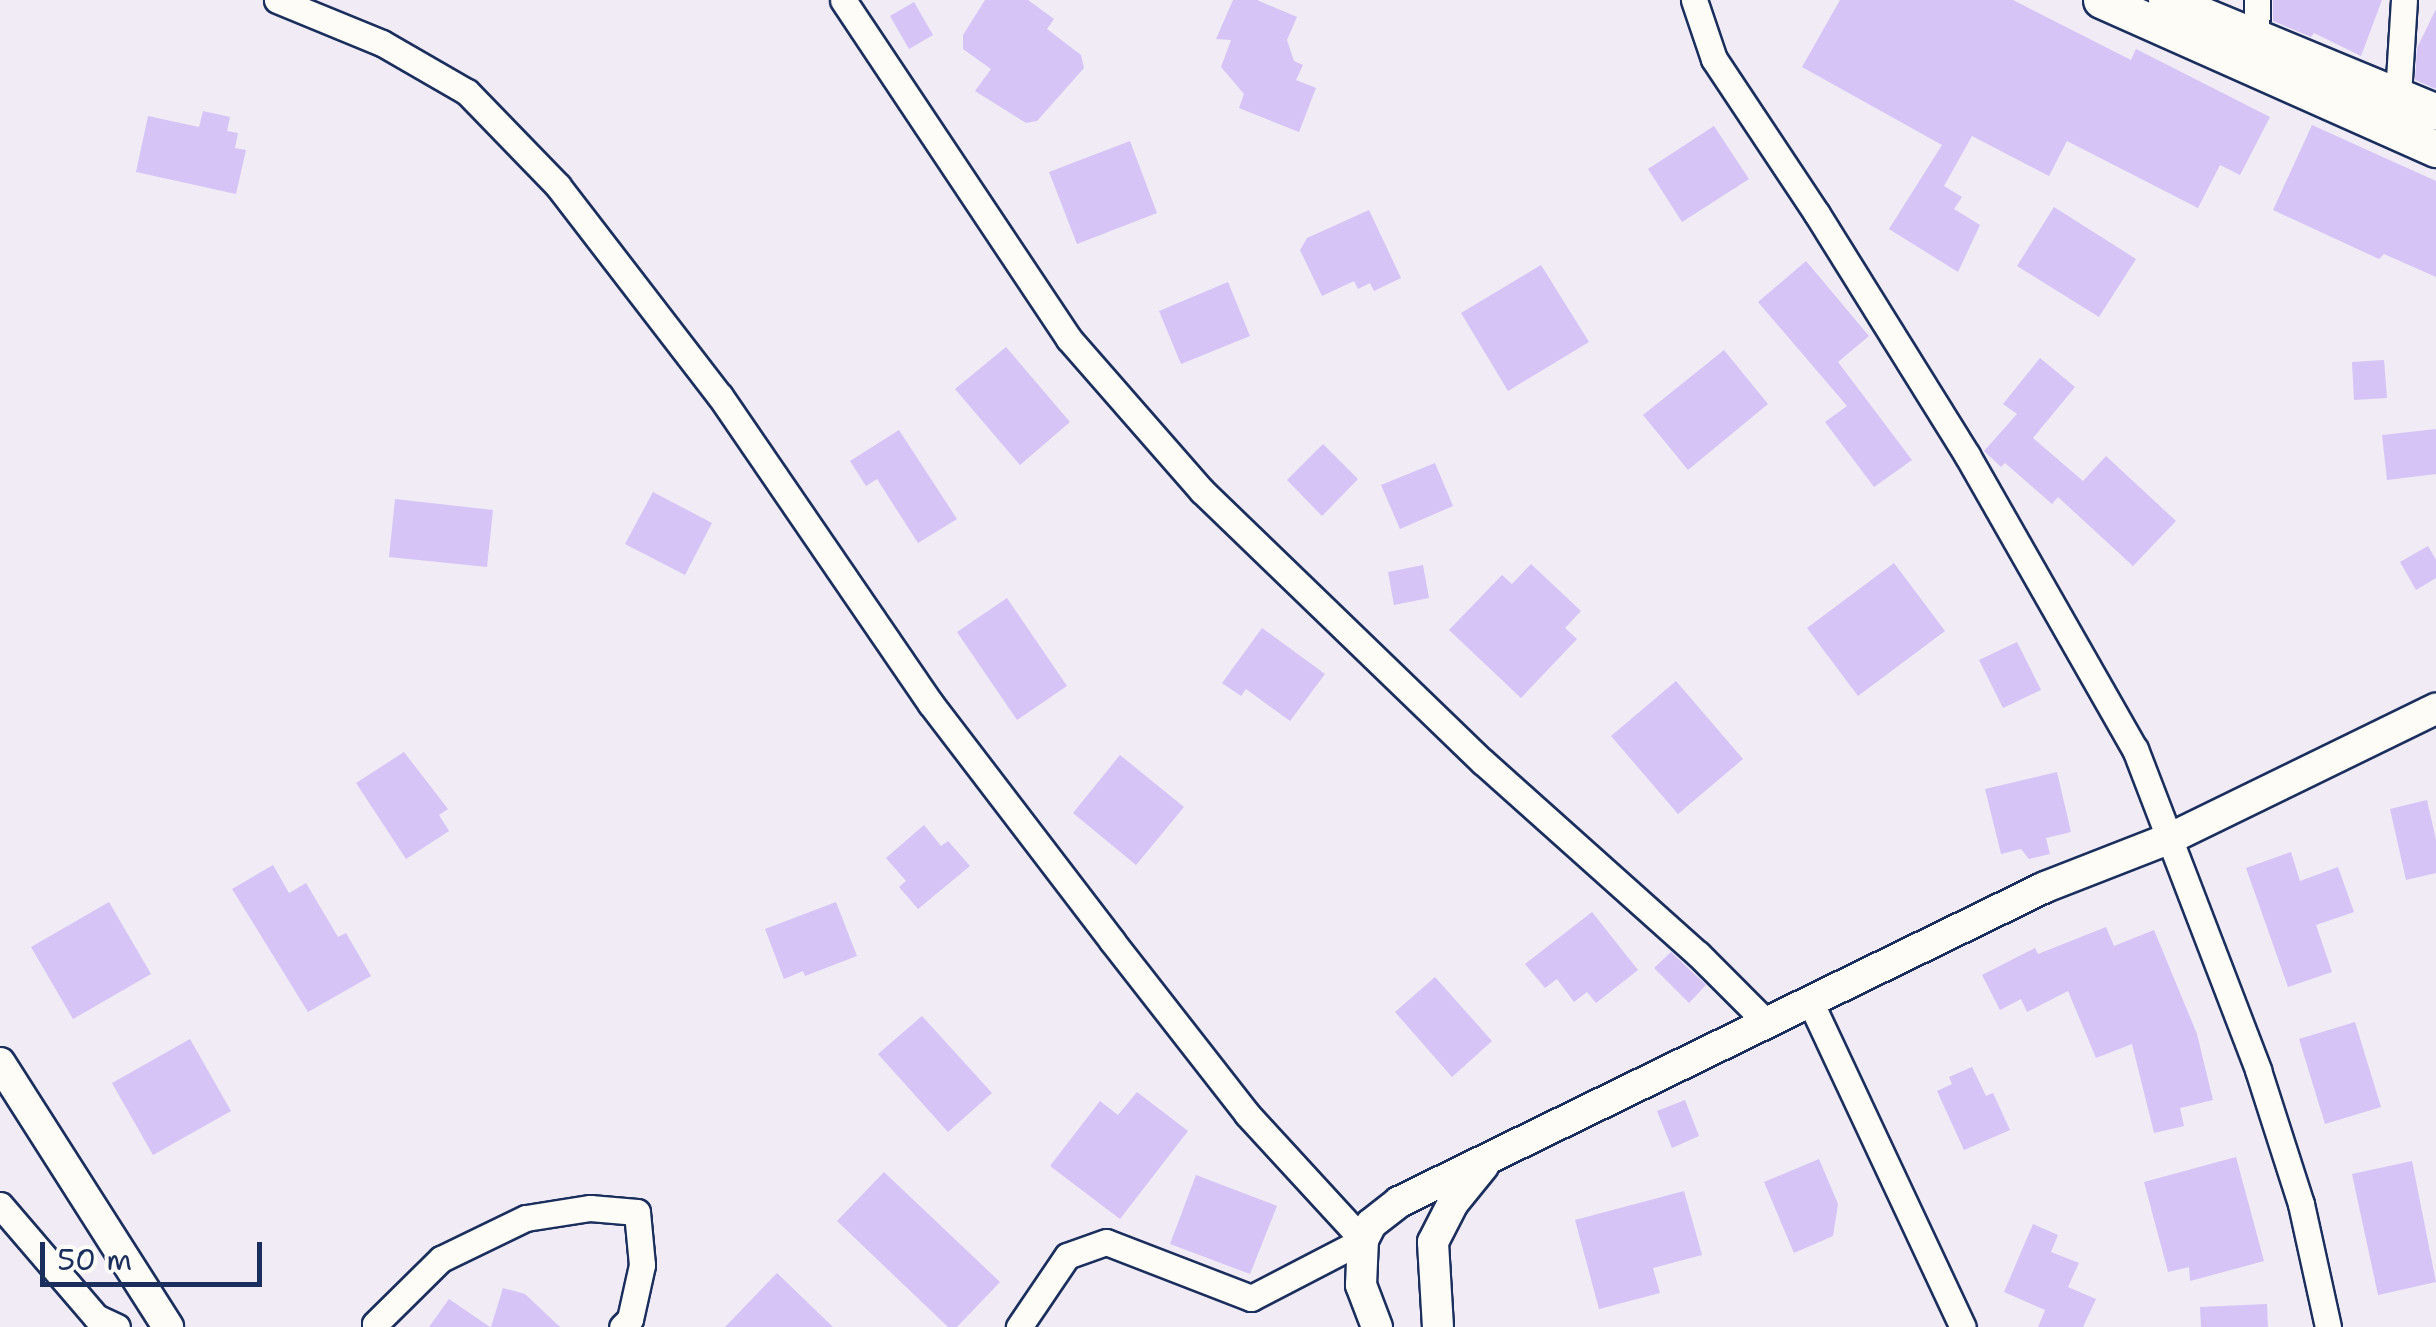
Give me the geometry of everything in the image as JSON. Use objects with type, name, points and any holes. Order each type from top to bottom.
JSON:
[{"type":"main road","points":[[2100,0],[2436,148]]},
{"type":"main road","points":[[2166,0],[2436,112]]},
{"type":"street","points":[[277,0],[382,43],[466,92],[558,186],[720,396],[931,704],[1112,942],[1247,1114],[1363,1240]]},
{"type":"street","points":[[843,0],[1069,339],[1202,491],[1484,762],[1698,954],[1765,1021]]},
{"type":"street","points":[[1694,0],[1714,59],[1818,214],[1967,455],[2135,750],[2258,1070],[2301,1204],[2328,1327]]},
{"type":"street","points":[[2256,40],[2257,0]]},
{"type":"street","points":[[2398,95],[2404,0]]},
{"type":"street","points":[[1377,1327],[1361,1285],[1363,1240],[1371,1224],[1400,1202],[2045,887],[2171,838],[2436,710]]},
{"type":"street","points":[[1810,1000],[1963,1327]]},
{"type":"street","points":[[0,1063],[168,1327]]},
{"type":"street","points":[[1438,1327],[1433,1242],[1453,1202],[1488,1160]]},
{"type":"street","points":[[0,1205],[96,1317],[117,1327]]},
{"type":"street","points":[[378,1327],[376,1324],[441,1258],[526,1218],[590,1208],[637,1212],[642,1265],[630,1319],[622,1327]]},
{"type":"street","points":[[1018,1327],[1067,1256],[1106,1242],[1251,1298],[1363,1240]]},
{"type":"building","points":[[985,0],[1028,0],[1054,19],[1047,29],[1081,55],[1084,68],[1037,121],[1026,123],[975,91],[991,69],[963,49],[963,35]]},
{"type":"building","points":[[1233,0],[1257,0],[1297,17],[1287,40],[1294,61],[1303,65],[1296,80],[1316,88],[1299,132],[1239,108],[1244,94],[1221,67],[1231,40],[1216,39]]},
{"type":"building","points":[[1840,0],[2013,0],[2131,60],[2136,49],[2270,117],[2240,175],[2220,165],[2198,208],[2067,141],[2049,176],[1972,136],[1944,186],[1962,197],[1954,209],[1980,225],[1958,272],[1889,229],[1942,145],[1802,67]]},
{"type":"building","points":[[2273,0],[2382,0],[2361,56],[2314,33],[2311,37],[2273,21]]},
{"type":"building","points":[[914,2],[933,35],[909,49],[890,16]]},
{"type":"building","points":[[2436,9],[2436,89],[2415,80],[2417,48]]},
{"type":"building","points":[[203,111],[230,117],[227,131],[238,133],[235,148],[246,150],[236,194],[136,172],[148,116],[199,127]]},
{"type":"building","points":[[2312,125],[2436,181],[2436,277],[2384,254],[2379,259],[2273,210]]},
{"type":"building","points":[[1714,126],[1749,179],[1682,222],[1648,169]]},
{"type":"building","points":[[1130,141],[1157,213],[1077,244],[1049,172]]},
{"type":"building","points":[[2054,207],[2136,259],[2099,317],[2017,266]]},
{"type":"building","points":[[1369,210],[1401,278],[1374,291],[1370,283],[1358,289],[1354,281],[1322,296],[1300,250],[1307,238]]},
{"type":"building","points":[[1806,261],[1869,336],[1838,362],[1912,460],[1874,487],[1825,422],[1847,406],[1758,302]]},
{"type":"building","points":[[1541,265],[1589,342],[1508,391],[1461,313]]},
{"type":"building","points":[[1228,282],[1250,336],[1181,364],[1159,311]]},
{"type":"building","points":[[1006,347],[1070,422],[1020,465],[955,389]]},
{"type":"building","points":[[1724,350],[1768,404],[1688,470],[1643,415]]},
{"type":"building","points":[[2040,358],[2075,387],[2033,438],[2083,481],[2106,456],[2176,521],[2133,566],[2058,497],[2052,504],[2005,463],[2001,467],[1984,451],[2017,414],[2003,404]]},
{"type":"building","points":[[2384,360],[2387,398],[2354,400],[2352,362]]},
{"type":"building","points":[[2436,429],[2436,474],[2387,480],[2382,435]]},
{"type":"building","points":[[899,430],[957,519],[918,543],[877,479],[866,486],[850,461]]},
{"type":"building","points":[[1323,444],[1358,479],[1322,516],[1287,480]]},
{"type":"building","points":[[1435,463],[1453,506],[1400,529],[1381,485]]},
{"type":"building","points":[[653,492],[712,523],[685,575],[625,544]]},
{"type":"building","points":[[395,499],[493,510],[487,567],[389,557]]},
{"type":"building","points":[[2428,546],[2436,560],[2436,578],[2416,590],[2400,562]]},
{"type":"building","points":[[1894,563],[1945,631],[1858,696],[1807,628]]},
{"type":"building","points":[[1531,564],[1581,611],[1565,628],[1577,639],[1521,698],[1449,630],[1502,575],[1512,584]]},
{"type":"building","points":[[1423,565],[1429,598],[1394,605],[1388,572]]},
{"type":"building","points":[[1007,598],[1067,686],[1017,720],[957,632]]},
{"type":"building","points":[[1262,628],[1325,674],[1290,721],[1246,689],[1241,696],[1222,683]]},
{"type":"building","points":[[2017,642],[2041,690],[2003,708],[1979,660]]},
{"type":"building","points":[[1676,681],[1743,759],[1678,814],[1611,736]]},
{"type":"building","points":[[404,752],[448,809],[439,815],[449,831],[406,859],[356,783]]},
{"type":"building","points":[[1120,755],[1184,807],[1136,865],[1073,813]]},
{"type":"building","points":[[2057,772],[2071,832],[2046,838],[2050,854],[2029,859],[2021,849],[2001,854],[1985,789]]},
{"type":"building","points":[[2427,800],[2436,840],[2436,873],[2406,880],[2390,809]]},
{"type":"building","points":[[924,825],[941,846],[948,841],[970,866],[918,909],[899,887],[906,881],[886,858]]},
{"type":"building","points":[[2291,852],[2300,881],[2338,867],[2354,912],[2316,925],[2332,972],[2288,987],[2246,868]]},
{"type":"building","points":[[273,865],[289,893],[306,883],[338,937],[346,933],[371,976],[308,1012],[232,889]]},
{"type":"building","points":[[109,902],[151,974],[73,1019],[31,947]]},
{"type":"building","points":[[836,902],[857,956],[805,976],[803,971],[784,979],[765,929]]},
{"type":"building","points":[[1592,912],[1638,970],[1596,1003],[1587,992],[1574,1002],[1557,979],[1545,988],[1525,964]]},
{"type":"building","points":[[2106,927],[2114,946],[2154,930],[2197,1034],[2213,1100],[2180,1108],[2184,1126],[2154,1133],[2132,1044],[2096,1058],[2068,991],[2027,1012],[2021,999],[2000,1010],[1982,975],[2035,948],[2038,954]]},
{"type":"building","points":[[1671,952],[1706,985],[1689,1003],[1654,968]]},
{"type":"building","points":[[1435,977],[1492,1041],[1452,1077],[1395,1012]]},
{"type":"building","points":[[922,1016],[992,1093],[948,1132],[878,1054]]},
{"type":"building","points":[[2355,1022],[2381,1107],[2325,1124],[2299,1039]]},
{"type":"building","points":[[190,1039],[231,1111],[153,1155],[112,1083]]},
{"type":"building","points":[[1972,1067],[1986,1096],[1993,1093],[2010,1130],[1964,1150],[1937,1091],[1952,1084],[1949,1077]]},
{"type":"building","points":[[1137,1092],[1188,1131],[1120,1219],[1050,1166],[1100,1101],[1118,1115]]},
{"type":"building","points":[[1685,1100],[1699,1136],[1672,1148],[1657,1111]]},
{"type":"building","points":[[2236,1157],[2264,1261],[2190,1281],[2189,1267],[2168,1272],[2144,1182]]},
{"type":"building","points":[[1819,1159],[1838,1204],[1833,1236],[1794,1253],[1764,1182]]},
{"type":"building","points":[[2412,1161],[2436,1282],[2378,1295],[2352,1174]]},
{"type":"building","points":[[884,1172],[1000,1282],[957,1327],[948,1327],[837,1221]]},
{"type":"building","points":[[1196,1175],[1277,1206],[1250,1274],[1170,1244]]},
{"type":"building","points":[[1684,1191],[1702,1255],[1653,1268],[1660,1293],[1599,1309],[1575,1220]]},
{"type":"building","points":[[2033,1224],[2058,1235],[2051,1252],[2079,1263],[2068,1287],[2096,1299],[2083,1327],[2038,1327],[2045,1310],[2004,1292]]},
{"type":"building","points":[[777,1273],[833,1327],[725,1327]]},
{"type":"building","points":[[503,1288],[525,1294],[560,1327],[491,1327]]},
{"type":"building","points":[[449,1299],[490,1327],[429,1327]]},
{"type":"building","points":[[2267,1304],[2268,1327],[2201,1327],[2200,1307]]}]
